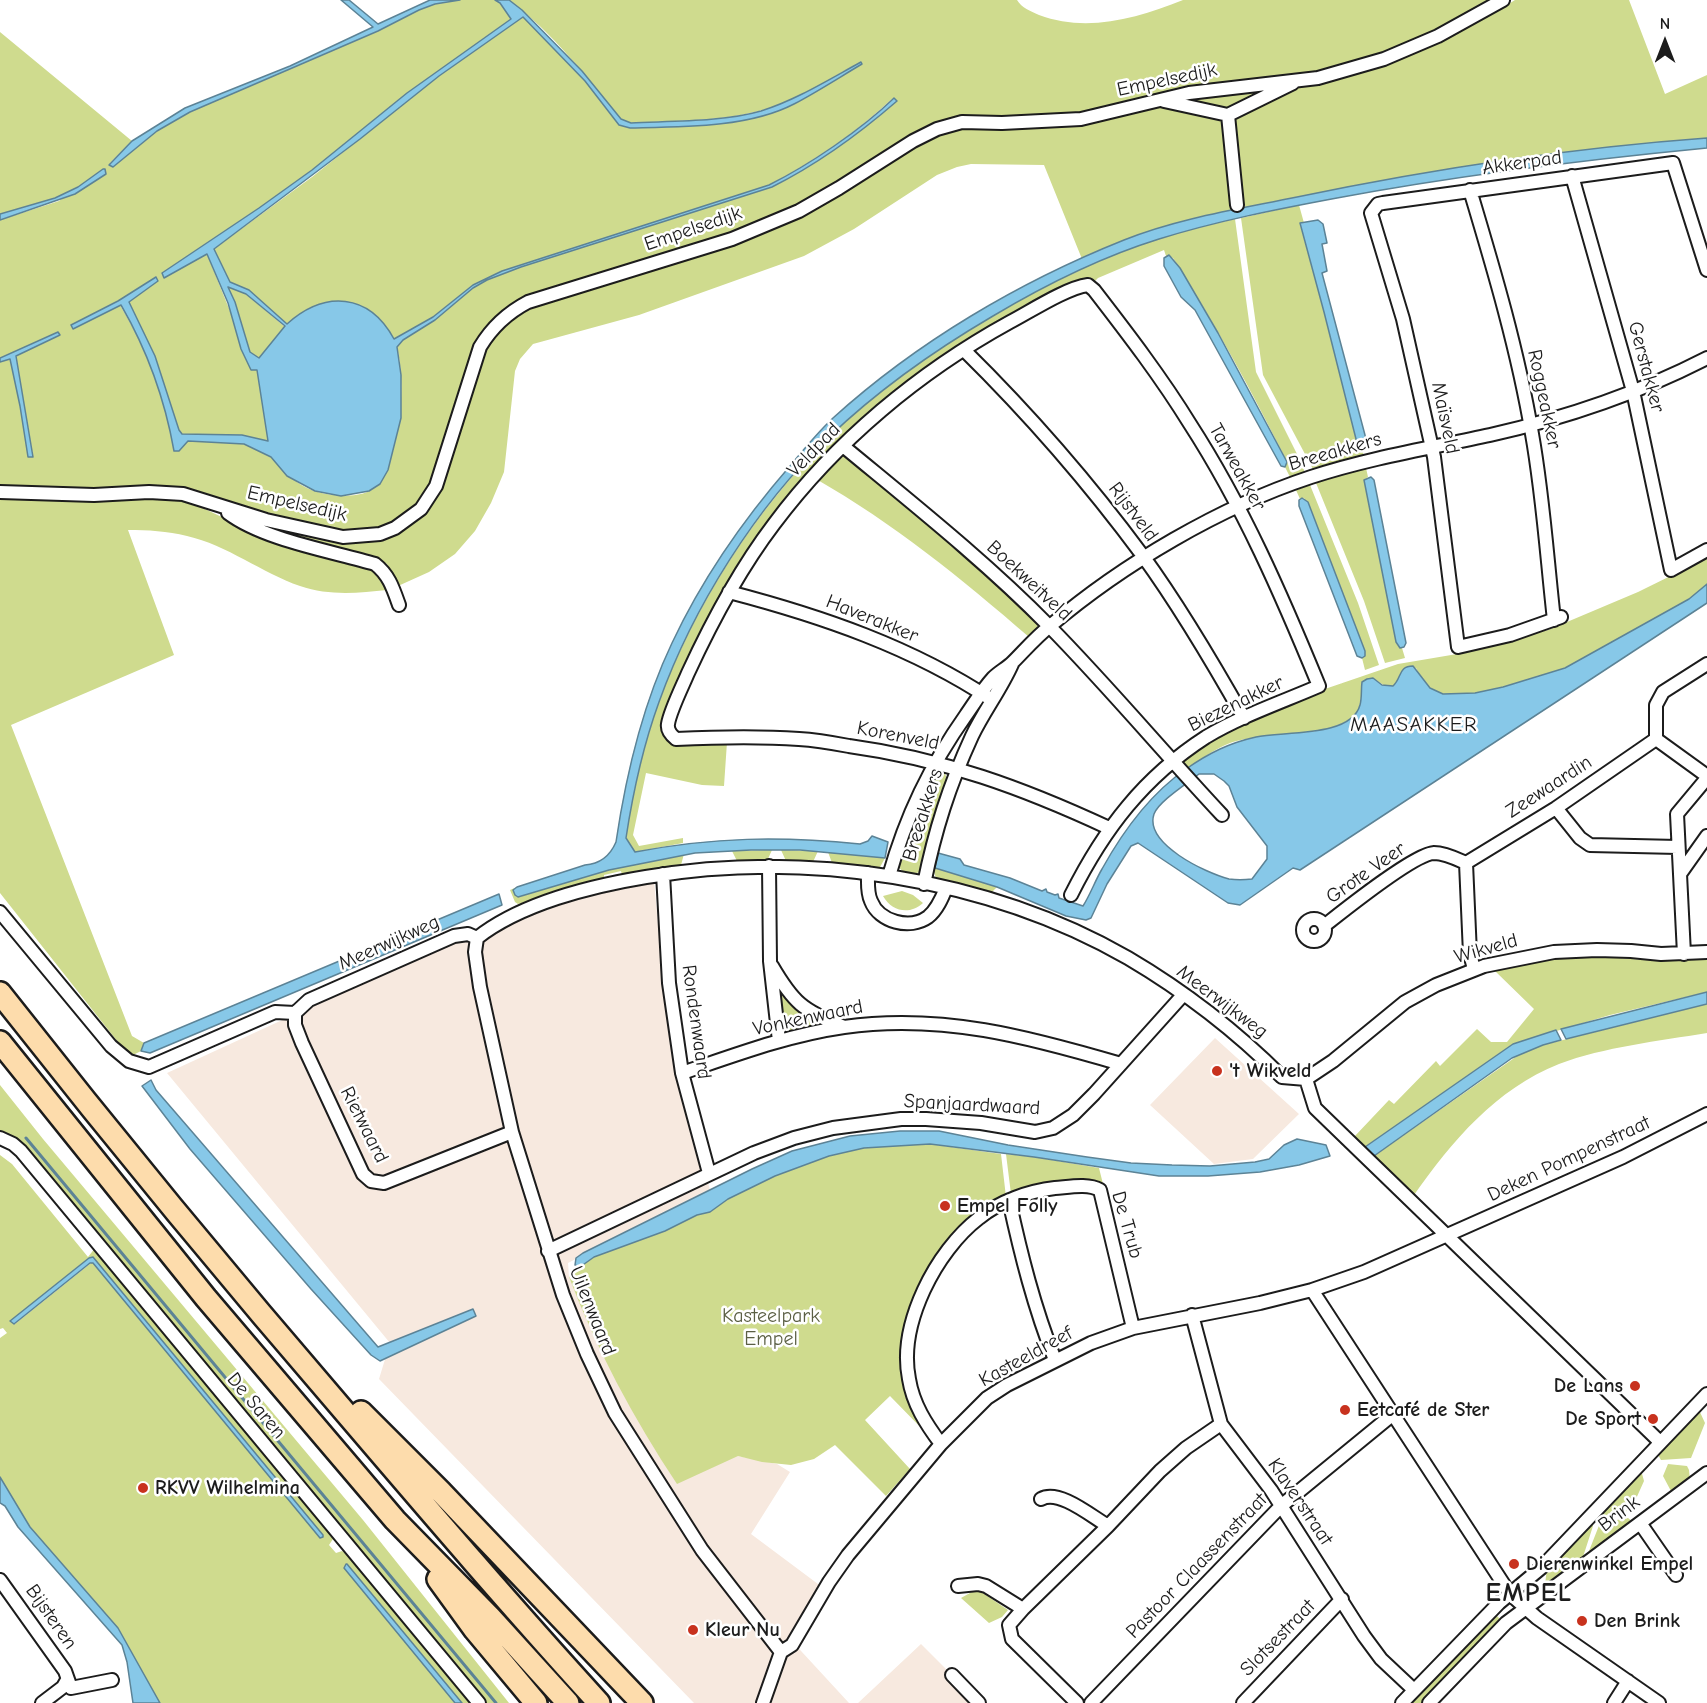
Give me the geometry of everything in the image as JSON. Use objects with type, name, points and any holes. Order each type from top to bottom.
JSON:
[{"type":"highway","points":[[0,993],[82,1097],[250,1301],[506,1602],[599,1703]]},
{"type":"highway","points":[[0,1042],[206,1298],[395,1520],[490,1617],[568,1703]]},
{"type":"highway","points":[[250,1301],[441,1492],[642,1703]]},
{"type":"highway","points":[[395,1520],[475,1630],[536,1703]]},
{"type":"street","name":"Empelsedijk","points":[[0,492],[94,495],[149,492],[183,494],[266,520],[343,537],[373,536],[395,528],[421,509],[436,486],[480,347],[488,333],[505,316],[528,302],[732,238],[799,211],[913,141],[937,129],[962,122],[1081,119],[1224,87],[1340,73],[1384,59],[1438,36],[1503,0]]},
{"type":"street","points":[[1160,100],[1228,115],[1292,85],[1296,80]]},
{"type":"street","points":[[1228,115],[1237,205]]},
{"type":"street","name":"Akkerpad","points":[[1378,204],[1672,163],[1707,270]]},
{"type":"street","name":"Gerstakker","points":[[1572,176],[1633,391],[1671,570],[1707,550]]},
{"type":"street","name":"Roggeakker","points":[[1458,647],[1510,635],[1557,619],[1531,424],[1502,294],[1470,190]]},
{"type":"street","name":"Maïsveld","points":[[1378,204],[1371,213],[1403,319],[1432,447],[1458,647]]},
{"type":"street","name":"Veldpad","points":[[670,734],[668,724],[685,681],[729,592],[773,525],[818,471],[885,408],[964,350],[1047,303],[1081,286],[1088,285]]},
{"type":"street","name":"Tarweakker","points":[[1088,285],[1138,347],[1191,424],[1238,508],[1293,622],[1319,686]]},
{"type":"street","name":"Rijstveld","points":[[964,350],[1024,410],[1088,484],[1144,558],[1212,662],[1244,718]]},
{"type":"street","name":"Breeakkers","points":[[889,876],[901,834],[919,791],[936,762],[986,697],[1004,683],[1012,663],[1049,626],[1096,589],[1144,558],[1188,532],[1312,477],[1373,459],[1531,424],[1590,407],[1633,391],[1707,358]]},
{"type":"street","name":"Boekweitveld","points":[[843,446],[992,572],[1049,626],[1173,760]]},
{"type":"street","points":[[217,505],[231,516],[279,537],[375,564],[384,571],[392,584],[399,605]]},
{"type":"street","name":"Haverakker","points":[[729,592],[786,607],[850,628],[915,657],[986,697]]},
{"type":"street","points":[[1684,954],[1677,814],[1707,777],[1656,739],[1656,705],[1663,692],[1707,664]]},
{"type":"street","name":"Biezenakker","points":[[1071,895],[1109,828],[1136,795],[1173,760],[1208,736],[1319,686]]},
{"type":"street","name":"Breeakkers","points":[[924,884],[945,798],[986,697]]},
{"type":"street","name":"Korenveld","points":[[670,734],[676,739],[741,737],[801,739],[887,751],[957,768],[1057,804],[1109,828]]},
{"type":"street","name":"Zeewaardin","points":[[1466,863],[1556,808],[1656,739]]},
{"type":"street","points":[[1173,760],[1222,815]]},
{"type":"street","points":[[1556,808],[1580,838],[1590,846],[1678,847]]},
{"type":"street","points":[[1680,874],[1707,836]]},
{"type":"street","name":"Grote Veer","points":[[1324,926],[1416,859],[1434,853],[1466,863]]},
{"type":"street","points":[[1466,863],[1470,954],[1474,969]]},
{"type":"street","points":[[769,866],[770,961],[779,1041]]},
{"type":"street","name":"Meerwijkweg","points":[[295,1013],[309,1000],[454,936],[468,934],[477,938],[489,928],[543,903],[616,881],[692,869],[769,866],[823,867],[889,876],[946,888],[997,902],[1060,925],[1128,958],[1183,995],[1250,1046],[1282,1077],[1306,1079]]},
{"type":"street","points":[[868,873],[871,901],[877,910],[885,917],[903,923],[913,923],[928,917],[939,904],[946,888]]},
{"type":"street","name":"Rondenwaard","points":[[663,874],[669,983],[682,1073],[710,1173]]},
{"type":"street","points":[[0,912],[111,1046],[129,1061],[148,1067],[275,1012],[295,1013]]},
{"type":"street","name":"Uilenwaard","points":[[477,938],[475,952],[480,987],[512,1132],[563,1295],[615,1413],[702,1550],[781,1652]]},
{"type":"street","name":"Wikveld","points":[[1306,1079],[1333,1061],[1406,1002],[1436,985],[1474,969],[1517,958],[1554,952],[1620,950],[1684,954],[1707,952]]},
{"type":"street","points":[[770,961],[784,988],[801,1006],[820,1018],[844,1027]]},
{"type":"street","name":"Spanjaardwaard","points":[[548,1251],[754,1153],[794,1138],[833,1128],[901,1119],[954,1120],[1027,1131],[1044,1131],[1073,1115],[1183,995]]},
{"type":"street","name":"Rietwaard","points":[[295,1013],[295,1025],[302,1043],[363,1174],[371,1181],[384,1183],[512,1132]]},
{"type":"street","name":"Vonkenwaard","points":[[682,1073],[779,1041],[844,1027],[885,1023],[954,1024],[1023,1037],[1121,1064]]},
{"type":"street","points":[[1306,1079],[1315,1108],[1660,1442]]},
{"type":"street","name":"Deken Pompenstraat","points":[[1447,1236],[1623,1157],[1707,1114]]},
{"type":"street","name":"De Saren","points":[[0,1138],[21,1151],[479,1703]]},
{"type":"street","name":"De Trub","points":[[941,1444],[926,1424],[914,1398],[908,1378],[908,1341],[912,1320],[923,1292],[937,1267],[956,1241],[979,1218],[1009,1200],[1028,1193],[1073,1186],[1095,1187],[1100,1190],[1133,1328]]},
{"type":"street","points":[[1009,1200],[1026,1277],[1055,1360]]},
{"type":"street","name":"Kasteeldreef","points":[[763,1703],[781,1652],[792,1645],[829,1582],[848,1555],[941,1444],[987,1398],[1026,1374],[1055,1360],[1091,1343],[1133,1328],[1260,1303],[1312,1290],[1365,1272],[1447,1236]]},
{"type":"street","points":[[1312,1290],[1510,1594],[1525,1608],[1659,1703]]},
{"type":"street","name":"Klaverstraat","points":[[1192,1315],[1221,1424],[1281,1506],[1381,1659],[1414,1690]]},
{"type":"street","points":[[1402,1703],[1510,1594],[1541,1568],[1707,1394]]},
{"type":"street","name":"Pastoor Claassenstraat","points":[[1090,1703],[1281,1506],[1392,1415]]},
{"type":"street","points":[[1077,1703],[1012,1640],[1009,1625],[1160,1471],[1186,1448],[1221,1424]]},
{"type":"street","name":"Brink","points":[[1429,1703],[1506,1623],[1707,1473]]},
{"type":"street","points":[[1041,1499],[1047,1496],[1060,1497],[1108,1526]]},
{"type":"street","points":[[1640,1523],[1676,1575]]},
{"type":"street","name":"Bijsteren","points":[[0,1580],[65,1671],[67,1680],[63,1688],[42,1703]]},
{"type":"street","points":[[958,1586],[978,1584],[986,1586],[1023,1609]]},
{"type":"street","name":"Slotsestraat","points":[[1243,1703],[1342,1599]]},
{"type":"street","points":[[952,1675],[979,1703]]},
{"type":"street","points":[[67,1680],[71,1688],[112,1680]]},
{"type":"street","points":[[1614,1703],[1628,1682]]},
{"type":"shaded area","points":[[654,880],[664,991],[679,1077],[710,1190],[568,1263],[569,1277],[596,1341],[738,1456],[777,1464],[790,1472],[751,1534],[822,1587],[790,1639],[849,1703],[694,1703],[379,1379],[390,1343],[167,1073],[476,931],[585,890]]},
{"type":"shaded area","name":"'t Wikveld","points":[[1215,1038],[1299,1114],[1253,1159],[1214,1164],[1150,1105]]},
{"type":"shaded area","points":[[921,1644],[980,1703],[858,1703]]},
{"type":"green space","points":[[460,0],[495,0],[500,3],[511,19],[407,93],[312,170],[162,273],[165,277],[207,254],[257,370],[268,441],[242,435],[182,434],[179,430],[155,356],[129,302],[158,281],[71,325],[73,329],[120,305],[139,339],[154,375],[166,413],[174,451],[179,451],[187,441],[241,443],[269,455],[291,477],[305,487],[330,495],[351,496],[375,487],[390,461],[401,399],[401,373],[397,347],[403,340],[435,320],[473,288],[521,267],[772,187],[819,159],[881,115],[893,98],[834,146],[769,185],[502,271],[473,285],[433,317],[394,340],[347,302],[314,307],[300,314],[287,325],[249,290],[230,282],[214,249],[312,177],[439,76],[523,17],[585,81],[619,124],[630,128],[704,125],[793,105],[861,62],[797,98],[768,109],[730,117],[631,123],[621,119],[555,41],[509,0],[1017,0],[1029,11],[1039,15],[1075,23],[1094,23],[1130,17],[1183,0],[1492,0],[1448,28],[1345,68],[1100,112],[960,121],[829,190],[750,228],[626,270],[494,322],[437,475],[417,507],[382,530],[348,533],[299,525],[212,498],[0,488],[0,362],[10,359],[33,456],[16,356],[60,335],[0,358],[0,220],[59,201],[77,187],[55,198],[0,214],[0,32],[132,141],[110,163],[111,167],[157,131],[190,112],[378,31],[419,10],[435,4]]},
{"type":"green space","points":[[1515,0],[1629,0],[1665,94],[1707,75],[1707,138],[1531,157],[1241,208],[1233,123],[1235,118],[1300,85],[1331,80],[1389,63],[1494,13]]},
{"type":"green space","points":[[1283,86],[1230,110],[1173,101]]},
{"type":"green space","points":[[1159,105],[1224,119],[1234,210],[1154,230],[1082,259],[1044,165],[971,164],[957,167],[937,175],[854,229],[804,256],[639,315],[533,344],[520,359],[515,371],[504,472],[491,503],[475,531],[455,554],[429,572],[398,586],[387,564],[373,556],[276,532],[248,519],[339,542],[363,543],[391,537],[425,510],[484,350],[498,325],[546,301],[710,251],[939,132]]},
{"type":"green space","points":[[1299,205],[1304,223],[1300,224],[1357,443],[1362,447],[1364,457],[1314,471],[1263,375],[1241,218]]},
{"type":"green space","points":[[1235,219],[1256,372],[1305,474],[1291,479],[1285,467],[1287,462],[1233,358],[1173,258],[1166,256],[1164,250],[1098,278],[1093,283],[1084,281],[879,409],[747,558],[664,731],[727,742],[724,786],[702,785],[646,773],[633,835],[639,846],[683,838],[683,843],[635,852],[626,838],[635,785],[654,716],[674,666],[689,633],[724,570],[765,511],[811,456],[885,388],[927,356],[1018,300],[1112,255],[1167,236]]},
{"type":"green space","points":[[227,286],[246,294],[285,327],[259,359],[250,352],[235,302]]},
{"type":"green space","points":[[842,455],[872,477],[968,558],[1037,622],[1038,629],[1029,637],[900,533],[816,479],[837,457]]},
{"type":"green space","points":[[1366,468],[1368,477],[1364,480],[1396,642],[1402,648],[1405,658],[1385,663],[1364,601],[1316,483]]},
{"type":"green space","points":[[1310,485],[1358,603],[1379,665],[1365,670],[1362,658],[1365,656],[1365,651],[1312,512],[1304,498],[1300,499],[1296,490]]},
{"type":"green space","points":[[0,496],[157,496],[186,500],[247,529],[380,571],[387,590],[344,593],[311,589],[272,574],[202,540],[180,534],[128,530],[174,655],[11,725],[132,1036],[144,1043],[141,1051],[133,1055],[121,1046],[0,893]]},
{"type":"green space","points":[[1707,558],[1707,584],[1689,599],[1565,668],[1475,693],[1443,694],[1430,688],[1422,680],[1416,668],[1407,667],[1402,670],[1393,686],[1385,686],[1376,680],[1362,682],[1358,710],[1349,720],[1335,726],[1230,743],[1185,770],[1178,762],[1229,730],[1322,690],[1398,664],[1463,653],[1548,630],[1638,592]]},
{"type":"green space","points":[[936,769],[943,769],[948,781],[921,871],[914,874],[908,873],[897,864],[911,820]]},
{"type":"green space","points":[[772,850],[767,861],[737,861],[732,851]]},
{"type":"green space","points":[[781,850],[818,851],[813,862],[786,861]]},
{"type":"green space","points":[[828,852],[885,858],[879,869],[832,863]]},
{"type":"green space","points":[[684,854],[681,865],[622,875],[621,871],[604,875],[604,879],[518,904],[510,890],[517,887],[514,889],[518,897],[609,870]]},
{"type":"green space","points":[[935,868],[997,887],[989,895],[937,881]]},
{"type":"green space","points":[[902,891],[913,895],[923,903],[913,909],[902,910],[891,906],[883,896]]},
{"type":"green space","points":[[1593,956],[1646,960],[1707,959],[1707,992],[1610,1015],[1513,1044],[1365,1147],[1354,1137],[1389,1100],[1394,1104],[1436,1061],[1440,1066],[1477,1029],[1491,1042],[1507,1042],[1534,1009],[1495,971],[1534,961]]},
{"type":"green space","points":[[778,988],[822,1021],[822,1026],[787,1034],[782,1030]]},
{"type":"green space","points":[[1707,1004],[1707,1033],[1632,1045],[1576,1058],[1559,1064],[1515,1087],[1495,1102],[1460,1136],[1414,1195],[1374,1156],[1520,1054],[1543,1045]]},
{"type":"green space","points":[[0,1085],[363,1520],[509,1703],[484,1703],[0,1133]]},
{"type":"green space","name":"Kasteelpark Empel","points":[[930,1144],[1001,1154],[1006,1197],[931,1265],[910,1310],[904,1331],[902,1364],[931,1438],[890,1396],[865,1420],[910,1469],[886,1496],[835,1445],[814,1459],[791,1465],[762,1462],[738,1456],[677,1484],[631,1409],[604,1357],[569,1277],[576,1266],[580,1267],[594,1257],[665,1231],[697,1215],[710,1212],[728,1199],[775,1176],[829,1156],[864,1148]]},
{"type":"green space","points":[[1006,1154],[1099,1168],[1103,1184],[1090,1183],[1011,1194]]},
{"type":"green space","name":"RKVV Wilhelmina","points":[[0,1155],[12,1164],[88,1257],[95,1248],[331,1533],[333,1539],[329,1545],[336,1553],[342,1551],[348,1555],[473,1703],[462,1703],[347,1564],[344,1568],[455,1703],[160,1703],[118,1628],[30,1527],[0,1477],[0,1338],[7,1333],[3,1328],[0,1329]],"holes":[[[89,1258],[321,1538],[93,1263],[15,1324],[11,1321]]]},
{"type":"green space","points":[[1699,1410],[1705,1423],[1691,1458],[1661,1460],[1657,1453]]},
{"type":"green space","points":[[1668,1464],[1687,1466],[1689,1470],[1690,1480],[1672,1493],[1663,1476]]},
{"type":"green space","points":[[1641,1470],[1644,1481],[1631,1510],[1596,1518]]},
{"type":"green space","points":[[1628,1518],[1633,1522],[1590,1554],[1589,1551],[1600,1523]]},
{"type":"green space","points":[[1592,1522],[1593,1526],[1582,1560],[1546,1587],[1547,1569]]},
{"type":"green space","points":[[977,1589],[1008,1610],[1002,1617],[989,1623],[961,1598]]},
{"type":"green space","points":[[1494,1613],[1502,1621],[1424,1703],[1408,1703]]},
{"type":"water","points":[[341,0],[349,0],[378,24],[430,0],[460,0],[435,4],[419,10],[378,31],[190,112],[157,131],[113,167],[109,165],[132,141],[185,108],[290,66],[373,27]]},
{"type":"water","points":[[495,0],[509,0],[522,10],[582,71],[621,119],[631,123],[746,115],[774,106],[824,83],[861,62],[862,64],[794,104],[756,118],[714,125],[630,128],[619,125],[585,81],[523,17],[439,76],[214,249],[230,282],[249,290],[287,324],[301,313],[316,306],[331,302],[345,302],[359,305],[372,312],[394,339],[433,317],[473,285],[502,271],[769,185],[834,146],[894,98],[897,101],[837,148],[772,187],[521,267],[473,288],[435,320],[403,340],[397,347],[401,375],[401,418],[388,470],[380,484],[369,491],[341,496],[315,491],[287,476],[271,457],[244,444],[188,441],[179,451],[174,451],[166,413],[154,376],[121,305],[73,329],[71,325],[118,301],[156,277],[158,281],[129,302],[155,356],[179,430],[182,434],[242,435],[268,441],[257,370],[251,370],[241,349],[228,303],[207,254],[164,278],[162,273],[312,170],[407,93],[511,19],[500,3]],"holes":[[[228,287],[246,294],[285,326],[259,358],[250,352],[235,302]]]},
{"type":"water","points":[[1707,138],[1707,148],[1568,163],[1429,182],[1292,207],[1203,227],[1116,254],[1053,283],[971,329],[887,387],[829,437],[776,495],[729,560],[690,630],[659,702],[639,769],[626,838],[635,852],[692,843],[747,839],[860,844],[868,841],[872,836],[888,842],[885,858],[800,850],[695,853],[609,870],[518,897],[515,895],[513,890],[517,887],[595,863],[614,847],[636,741],[652,691],[672,643],[710,573],[756,507],[822,429],[865,390],[934,339],[1046,275],[1124,240],[1188,220],[1348,187],[1450,169],[1553,154]]},
{"type":"water","points":[[103,169],[106,174],[75,194],[0,220],[0,214],[55,198],[78,187]]},
{"type":"water","points":[[1318,220],[1323,224],[1327,243],[1322,244],[1327,271],[1322,273],[1365,435],[1366,443],[1362,447],[1357,443],[1300,223]]},
{"type":"water","points":[[1169,255],[1180,268],[1218,333],[1287,462],[1285,467],[1281,466],[1195,310],[1181,297],[1164,266],[1164,258]]},
{"type":"water","points":[[58,332],[60,335],[16,356],[33,457],[28,457],[10,359],[0,362],[0,358]]},
{"type":"water","points":[[1371,477],[1374,480],[1406,643],[1400,648],[1396,642],[1364,480]]},
{"type":"water","points":[[1302,498],[1308,502],[1365,651],[1365,656],[1362,658],[1357,656],[1299,506],[1299,500]]},
{"type":"water","points":[[1707,584],[1707,603],[1300,870],[1293,868],[1240,905],[1228,903],[1138,843],[1131,846],[1107,884],[1091,918],[1086,920],[1066,916],[997,887],[935,868],[938,853],[960,859],[964,865],[1010,878],[1042,891],[1046,889],[1047,892],[1058,894],[1059,898],[1083,906],[1110,855],[1138,814],[1173,779],[1211,753],[1256,737],[1314,731],[1344,723],[1354,716],[1360,705],[1362,682],[1373,678],[1382,685],[1393,686],[1402,670],[1408,667],[1413,666],[1430,688],[1443,694],[1475,693],[1565,668],[1689,599]],"holes":[[[1199,774],[1214,774],[1229,786],[1237,807],[1267,846],[1267,859],[1252,879],[1229,879],[1193,864],[1167,846],[1158,836],[1153,825],[1154,814],[1168,798]]]},
{"type":"water","points":[[499,894],[502,905],[150,1053],[141,1051],[144,1043]]},
{"type":"water","points":[[1707,992],[1707,1004],[1566,1039],[1561,1029]]},
{"type":"water","points":[[1556,1030],[1561,1040],[1512,1058],[1374,1156],[1365,1147],[1513,1044]]},
{"type":"water","points":[[151,1080],[156,1090],[378,1347],[473,1309],[476,1316],[380,1361],[371,1355],[190,1149],[142,1086]]},
{"type":"water","points":[[900,1131],[939,1131],[1008,1145],[1131,1163],[1210,1166],[1255,1162],[1269,1159],[1284,1145],[1297,1139],[1326,1145],[1330,1156],[1299,1165],[1260,1172],[1208,1176],[1159,1176],[930,1144],[864,1148],[829,1156],[775,1176],[728,1199],[710,1212],[697,1215],[665,1231],[594,1257],[580,1267],[575,1265],[576,1258],[583,1253],[792,1151],[850,1136]]},
{"type":"water","points":[[93,1257],[323,1537],[320,1538],[93,1263],[90,1263],[14,1324],[10,1321]]},
{"type":"water","points":[[0,1477],[30,1527],[118,1628],[160,1703],[133,1703],[122,1645],[18,1527],[5,1506],[0,1503]]},
{"type":"water","points":[[346,1564],[462,1703],[455,1703],[344,1568]]},
{"type":"waterway","points":[[26,1138],[496,1703]]},
{"type":"place","name":"'t Wikveld","points":[[1217,1071]]},
{"type":"place","name":"Empel Folly","points":[[945,1206]]},
{"type":"place","name":"De Lans","points":[[1635,1386]]},
{"type":"place","name":"Eetcafé de Ster","points":[[1345,1410]]},
{"type":"place","name":"De Sport","points":[[1653,1419]]},
{"type":"place","name":"RKVV Wilhelmina","points":[[143,1488]]},
{"type":"place","name":"Dierenwinkel Empel","points":[[1514,1564]]},
{"type":"place","name":"Den Brink","points":[[1582,1621]]},
{"type":"place","name":"Kleur Nu","points":[[693,1630]]},
{"type":"district","name":"MAASAKKER","points":[[1414,725]]},
{"type":"district","name":"EMPEL","points":[[1529,1594]]}]
